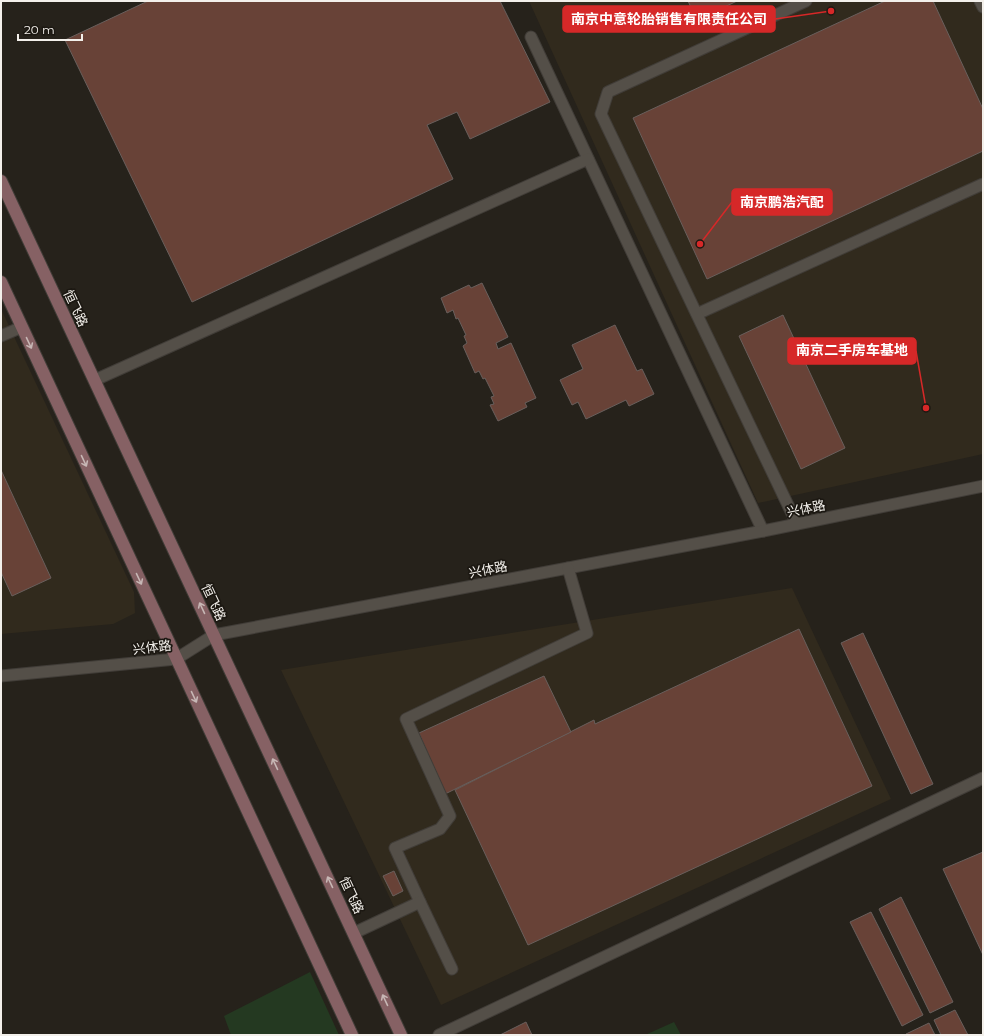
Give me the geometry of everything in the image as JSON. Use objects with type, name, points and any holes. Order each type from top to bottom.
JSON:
[{"type":"main road","name":"恒飞路","points":[[1,181],[401,1035]]},
{"type":"main road","points":[[1,282],[352,1035]]},
{"type":"lane","points":[[797,524],[601,114],[608,92],[806,1]]},
{"type":"lane","points":[[980,1],[983,7]]},
{"type":"lane","points":[[531,37],[762,531]]},
{"type":"lane","points":[[95,380],[588,159]]},
{"type":"lane","points":[[697,314],[983,184]]},
{"type":"lane","points":[[1,336],[22,327]]},
{"type":"lane","name":"兴体路","points":[[1,676],[176,660],[214,635],[762,531],[983,486]]},
{"type":"lane","points":[[452,969],[395,848],[440,829],[450,816],[406,719],[587,633],[568,568]]},
{"type":"lane","points":[[440,1035],[983,778]]},
{"type":"lane","points":[[354,932],[420,902]]},
{"type":"shaded area","points":[[529,1],[983,1],[983,454],[758,503]]},
{"type":"shaded area","points":[[1,309],[134,592],[135,613],[113,624],[1,634]]},
{"type":"shaded area","points":[[792,588],[891,799],[441,1005],[281,670]]},
{"type":"green space","points":[[310,972],[339,1035],[231,1035],[224,1016]]},
{"type":"green space","points":[[674,1022],[681,1035],[645,1035]]},
{"type":"building","points":[[148,1],[500,1],[550,102],[470,139],[457,112],[427,125],[453,179],[192,302],[65,40]]},
{"type":"building","points":[[688,1],[737,1],[697,20]]},
{"type":"building","points":[[885,1],[933,1],[983,109],[983,151],[707,279],[633,118]]},
{"type":"building","points":[[482,283],[508,337],[496,343],[498,349],[511,343],[536,398],[525,403],[527,407],[498,421],[490,405],[494,404],[491,397],[494,396],[485,378],[483,379],[479,371],[475,373],[463,346],[467,343],[464,336],[466,335],[458,318],[456,319],[453,310],[447,313],[441,298],[469,285],[471,288]]},
{"type":"building","points":[[783,315],[845,448],[801,469],[739,336]]},
{"type":"building","points":[[615,325],[637,371],[642,369],[654,394],[629,406],[626,400],[586,419],[578,402],[572,405],[560,380],[583,369],[572,345]]},
{"type":"building","points":[[1,470],[51,578],[12,596],[1,572]]},
{"type":"building","points":[[799,629],[872,786],[528,945],[455,790],[594,720],[595,724]]},
{"type":"building","points":[[863,633],[933,784],[911,794],[841,643]]},
{"type":"building","points":[[544,676],[571,732],[445,794],[419,733]]},
{"type":"building","points":[[983,852],[983,955],[943,869]]},
{"type":"building","points":[[394,871],[403,891],[393,896],[383,876]]},
{"type":"building","points":[[901,897],[953,1002],[930,1013],[879,909]]},
{"type":"building","points":[[871,912],[923,1015],[902,1026],[850,922]]},
{"type":"building","points":[[955,1010],[968,1035],[941,1035],[934,1020]]},
{"type":"building","points":[[526,1022],[532,1035],[500,1035]]},
{"type":"building","points":[[929,1023],[935,1035],[906,1034]]},
{"type":"place","name":"南京中意轮胎销售有限责任公司","points":[[831,11]]},
{"type":"place","name":"南京鹏浩汽配","points":[[700,244]]},
{"type":"place","name":"南京二手房车基地","points":[[926,408]]}]
